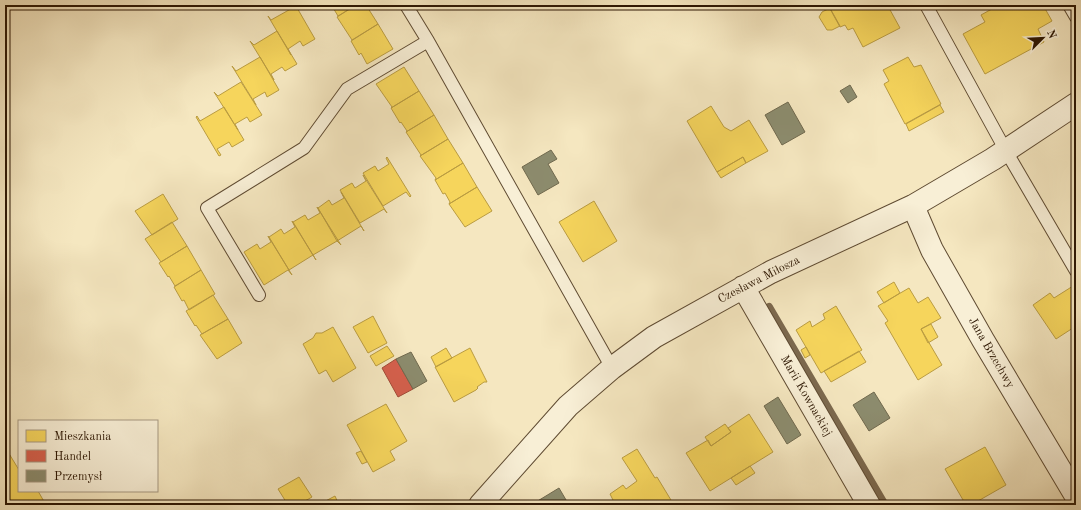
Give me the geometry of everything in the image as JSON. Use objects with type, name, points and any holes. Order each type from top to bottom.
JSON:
[{"type":"street","name":"Czesława Miłosza","points":[[484,503],[568,406],[612,368],[654,337],[770,272],[913,206],[1006,151],[1076,104]]},
{"type":"street","name":"Jana Brzechwy","points":[[913,206],[932,250],[979,333],[1076,496]]},
{"type":"street","name":"Marii Kownackiej","points":[[743,287],[869,505]]},
{"type":"lane","points":[[406,5],[428,41],[612,368]]},
{"type":"lane","points":[[926,5],[1006,151],[1076,271]]},
{"type":"lane","points":[[1069,5],[1076,17]]},
{"type":"lane","points":[[259,295],[207,208],[304,148],[347,89],[428,41]]},
{"type":"building: Mieszkania","points":[[329,5],[356,5],[338,16],[332,6],[330,7]]},
{"type":"building: Mieszkania","points":[[356,5],[366,5],[378,24],[352,40],[337,17]]},
{"type":"building: Mieszkania","points":[[831,5],[895,5],[889,8],[900,28],[863,47],[853,28],[848,30],[845,25],[840,27],[829,7]]},
{"type":"building: Mieszkania","points":[[999,5],[1043,5],[1052,21],[1038,29],[1044,42],[985,74],[963,34],[985,22],[981,15]]},
{"type":"building: Mieszkania","points":[[296,6],[315,39],[303,46],[300,41],[288,49],[291,55],[268,16],[271,20]]},
{"type":"building: Mieszkania","points":[[830,8],[840,26],[832,30],[827,30],[819,17],[822,12]]},
{"type":"building: Mieszkania","points":[[378,24],[393,49],[367,64],[361,53],[359,55],[351,41]]},
{"type":"building: Mieszkania","points":[[277,31],[297,64],[285,71],[282,67],[271,74],[274,80],[250,41],[254,45]]},
{"type":"building: Mieszkania","points":[[260,57],[279,90],[267,97],[265,92],[253,99],[256,105],[232,66],[236,71]]},
{"type":"building: Mieszkania","points":[[908,57],[914,67],[921,65],[941,104],[905,124],[884,84],[889,81],[883,70]]},
{"type":"building: Mieszkania","points":[[404,67],[419,91],[391,108],[392,107],[376,84]]},
{"type":"building: Mieszkania","points":[[241,82],[262,115],[250,122],[247,117],[235,124],[238,130],[214,92],[218,96]]},
{"type":"building: Mieszkania","points":[[419,91],[434,115],[406,132],[407,131],[391,108]]},
{"type":"building: Mieszkania","points":[[940,105],[944,112],[909,131],[906,124]]},
{"type":"building: Mieszkania","points":[[711,106],[724,127],[731,131],[749,120],[768,151],[746,163],[743,157],[717,172],[687,121]]},
{"type":"building: Mieszkania","points":[[224,107],[244,140],[232,147],[229,142],[217,149],[221,155],[219,156],[196,117],[197,116],[200,121]]},
{"type":"building: Mieszkania","points":[[434,115],[448,139],[420,156],[421,155],[406,132]]},
{"type":"building: Mieszkania","points":[[448,139],[463,163],[435,180],[436,178],[420,156]]},
{"type":"building: Mieszkania","points":[[387,157],[411,196],[410,197],[406,192],[383,206],[363,173],[375,166],[378,171],[389,164],[386,158]]},
{"type":"building: Mieszkania","points":[[743,157],[746,163],[721,178],[717,172]]},
{"type":"building: Mieszkania","points":[[463,163],[477,187],[449,204],[450,202],[445,193],[443,194],[435,180]]},
{"type":"building: Mieszkania","points":[[363,175],[387,213],[384,209],[360,223],[340,190],[352,183],[355,188],[366,181]]},
{"type":"building: Mieszkania","points":[[477,187],[492,211],[465,227],[449,204]]},
{"type":"building: Mieszkania","points":[[341,192],[364,231],[361,226],[337,241],[318,208],[329,200],[332,205],[344,198]]},
{"type":"building: Mieszkania","points":[[163,194],[178,219],[152,235],[135,211]]},
{"type":"building: Mieszkania","points":[[594,201],[617,241],[583,262],[559,222]]},
{"type":"building: Mieszkania","points":[[317,207],[341,245],[337,241],[313,255],[293,222],[305,215],[308,220],[320,213]]},
{"type":"building: Mieszkania","points":[[292,221],[313,255],[289,270],[269,237],[281,229],[284,234],[295,227]]},
{"type":"building: Mieszkania","points":[[172,222],[187,246],[161,262],[145,239]]},
{"type":"building: Mieszkania","points":[[268,236],[292,275],[288,270],[264,285],[244,252],[257,244],[260,249],[271,242]]},
{"type":"building: Mieszkania","points":[[187,246],[201,270],[175,286],[159,263]]},
{"type":"building: Mieszkania","points":[[201,270],[215,294],[189,310],[184,300],[182,301],[174,287]]},
{"type":"building: Mieszkania","points":[[894,282],[900,293],[884,303],[877,292]]},
{"type":"building: Mieszkania","points":[[1073,286],[1076,291],[1076,326],[1056,339],[1033,305],[1050,293],[1054,298]]},
{"type":"building: Mieszkania","points":[[909,288],[918,303],[928,297],[941,318],[921,329],[942,365],[918,380],[885,323],[888,321],[878,306]]},
{"type":"building: Mieszkania","points":[[213,295],[228,319],[202,334],[186,311]]},
{"type":"building: Mieszkania","points":[[836,306],[862,350],[821,373],[796,330],[810,321],[812,327],[825,319],[823,314]]},
{"type":"building: Mieszkania","points":[[373,316],[387,343],[368,353],[353,327]]},
{"type":"building: Mieszkania","points":[[228,319],[242,343],[217,359],[200,335]]},
{"type":"building: Mieszkania","points":[[931,324],[938,337],[928,343],[921,329]]},
{"type":"building: Mieszkania","points":[[333,327],[356,368],[333,382],[326,370],[319,374],[303,344],[313,338],[316,333],[322,333]]},
{"type":"building: Mieszkania","points":[[387,346],[394,356],[376,366],[370,356]]},
{"type":"building: Mieszkania","points":[[806,347],[810,355],[805,358],[801,350]]},
{"type":"building: Mieszkania","points":[[446,348],[452,358],[436,367],[431,357]]},
{"type":"building: Mieszkania","points":[[470,348],[487,382],[484,382],[477,387],[478,388],[476,390],[454,402],[435,367]]},
{"type":"building: Mieszkania","points":[[859,351],[866,362],[831,382],[824,371]]},
{"type":"building: Mieszkania","points":[[386,404],[407,441],[390,451],[395,460],[373,472],[347,425]]},
{"type":"building: Mieszkania","points":[[749,414],[773,452],[710,491],[686,453],[708,440],[711,446],[731,432],[728,428]]},
{"type":"building: Mieszkania","points":[[725,424],[731,432],[711,446],[705,437]]},
{"type":"building: Mieszkania","points":[[5,447],[18,468],[18,492],[39,492],[46,505],[5,505]]},
{"type":"building: Mieszkania","points":[[985,447],[1006,485],[971,505],[966,505],[945,469]]},
{"type":"building: Mieszkania","points":[[637,449],[655,478],[657,477],[674,505],[613,505],[615,504],[610,494],[623,485],[626,489],[637,481],[622,458]]},
{"type":"building: Mieszkania","points":[[361,451],[367,462],[362,464],[356,453]]},
{"type":"building: Mieszkania","points":[[750,466],[755,473],[736,485],[731,478]]},
{"type":"building: Mieszkania","points":[[299,477],[312,497],[298,505],[288,505],[278,489]]},
{"type":"building: Mieszkania","points":[[335,496],[339,505],[318,505]]},
{"type":"building: Mieszkania","points":[[351,500],[354,505],[341,505]]},
{"type":"building: Handel","points":[[396,359],[413,389],[398,397],[382,368]]},
{"type":"building: Przemysł","points":[[850,85],[857,97],[848,103],[840,91]]},
{"type":"building: Przemysł","points":[[788,102],[805,132],[782,145],[765,115]]},
{"type":"building: Przemysł","points":[[551,150],[557,159],[548,164],[559,183],[538,195],[522,167]]},
{"type":"building: Przemysł","points":[[411,352],[427,381],[413,389],[396,359]]},
{"type":"building: Przemysł","points":[[874,392],[890,418],[869,431],[853,405]]},
{"type":"building: Przemysł","points":[[778,397],[801,435],[787,444],[764,406]]},
{"type":"building: Przemysł","points":[[559,488],[569,505],[538,505],[536,502]]},
{"type":"waterway","points":[[769,307],[885,505]]}]
